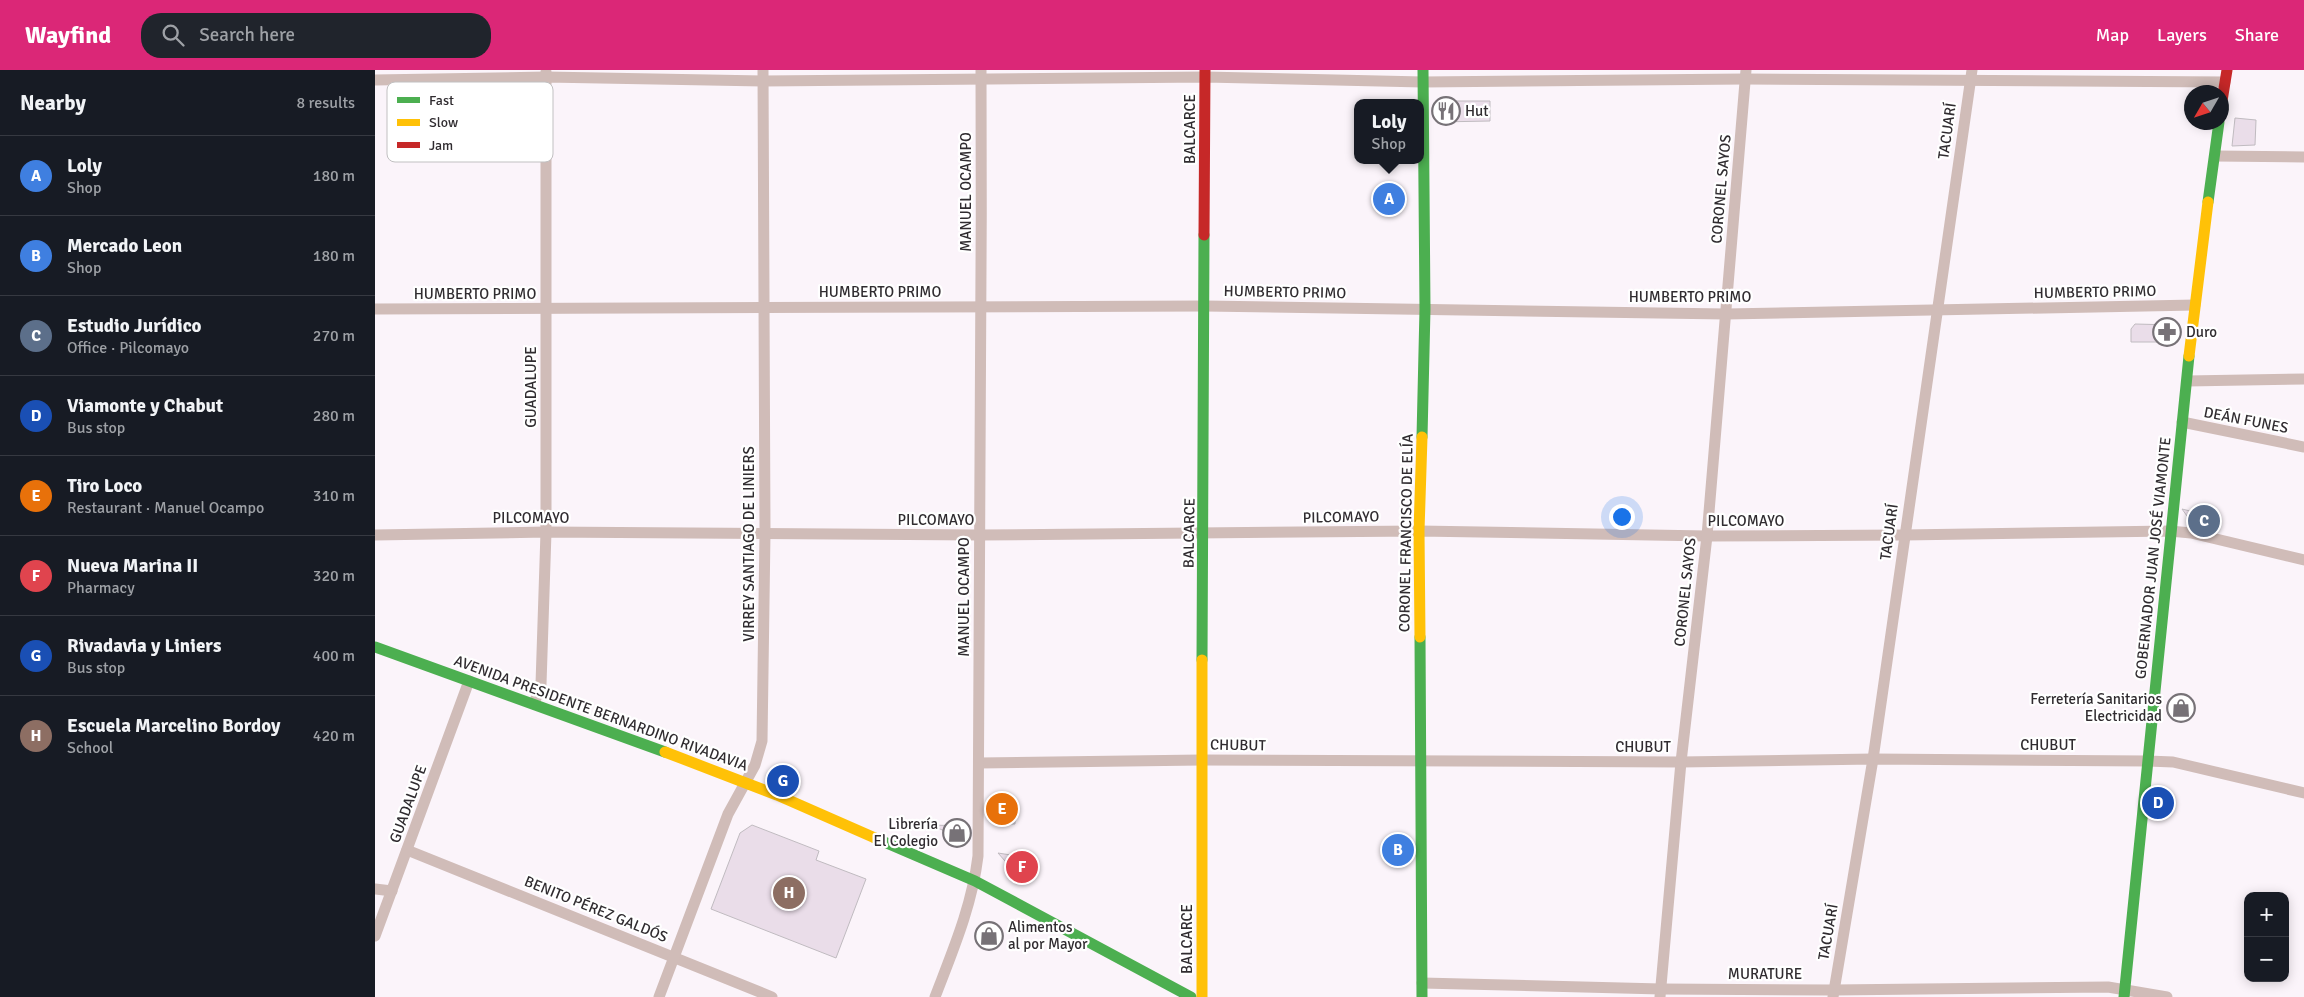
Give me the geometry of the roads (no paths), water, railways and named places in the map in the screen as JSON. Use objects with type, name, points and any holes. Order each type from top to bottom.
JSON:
[{"type":"street","name":"CORONEL FRANCISCO DE ELÍA","points":[[1423,70],[1423,99]]},
{"type":"street","points":[[375,80],[546,74],[1205,73],[1423,82],[1642,75],[2226,76]]},
{"type":"street","name":"BALCARCE","points":[[1202,997],[1201,760],[1204,533],[1205,73]]},
{"type":"street","name":"MANUEL OCAMPO","points":[[935,997],[966,918],[975,882],[978,856],[982,306],[981,74]]},
{"type":"street","name":"VIRREY SANTIAGO DE LINIERS","points":[[659,997],[728,814],[760,753],[762,741],[765,533],[763,75]]},
{"type":"street","name":"CORONEL SAYOS","points":[[1661,993],[1681,762],[1707,536],[1746,75]]},
{"type":"street","name":"TACUARÍ","points":[[1833,993],[1873,759],[1971,75]]},
{"type":"street","name":"GOBERNADOR JUAN JOSÉ VIAMONTE","points":[[2125,993],[2169,531],[2195,305],[2218,130]]},
{"type":"street","points":[[2215,156],[2304,157]]},
{"type":"street","name":"GUADALUPE","points":[[534,704],[541,684],[546,532],[546,162]]},
{"type":"street","name":"CORONEL FRANCISCO DE ELÍA","points":[[1422,997],[1419,531],[1425,309],[1424,164]]},
{"type":"street","name":"HUMBERTO PRIMO","points":[[375,309],[1205,306],[1726,314],[2195,305]]},
{"type":"street","points":[[2187,382],[2304,379]]},
{"type":"street","name":"DEÁN FUNES","points":[[2182,422],[2304,447]]},
{"type":"street","name":"PILCOMAYO","points":[[375,535],[546,532],[979,535],[1419,531],[1707,536],[1904,536],[2169,531],[2191,533],[2304,560]]},
{"type":"street","name":"AVENIDA PRESIDENTE BERNARDINO RIVADAVIA","points":[[375,647],[745,782],[975,882],[1191,997]]},
{"type":"street","name":"GUADALUPE","points":[[375,936],[469,681]]},
{"type":"street","name":"CHUBUT","points":[[979,763],[1201,760],[1421,762],[1681,762],[1873,759],[2148,761],[2173,762],[2304,793]]},
{"type":"street","name":"BENITO PÉREZ GALDÓS","points":[[407,850],[772,997]]},
{"type":"street","points":[[375,889],[392,891]]},
{"type":"street","name":"MURATURE","points":[[1422,982],[1661,993],[2125,993],[2167,997]]},
{"type":"place","name":"Hut","points":[[1446,111]]},
{"type":"place","name":"Loly","points":[[1389,199]]},
{"type":"place","name":"Duro","points":[[2167,332]]},
{"type":"place","name":"Estudio Jurídico","points":[[2204,521]]},
{"type":"place","name":"Ferretería Sanitarios Electricidad","points":[[2181,708]]},
{"type":"place","name":"Rivadavia y Liniers","points":[[783,781]]},
{"type":"place","name":"Viamonte y Chabut","points":[[2158,803]]},
{"type":"place","name":"Tiro Loco","points":[[1002,809]]},
{"type":"place","name":"Librería El Colegio","points":[[957,833]]},
{"type":"place","name":"Mercado Leon","points":[[1398,850]]},
{"type":"place","name":"Nueva Marina II","points":[[1022,867]]},
{"type":"place","name":"Escuela Marcelino Bordoy","points":[[789,893]]},
{"type":"place","name":"Alimentos al por Mayor","points":[[989,936]]}]
